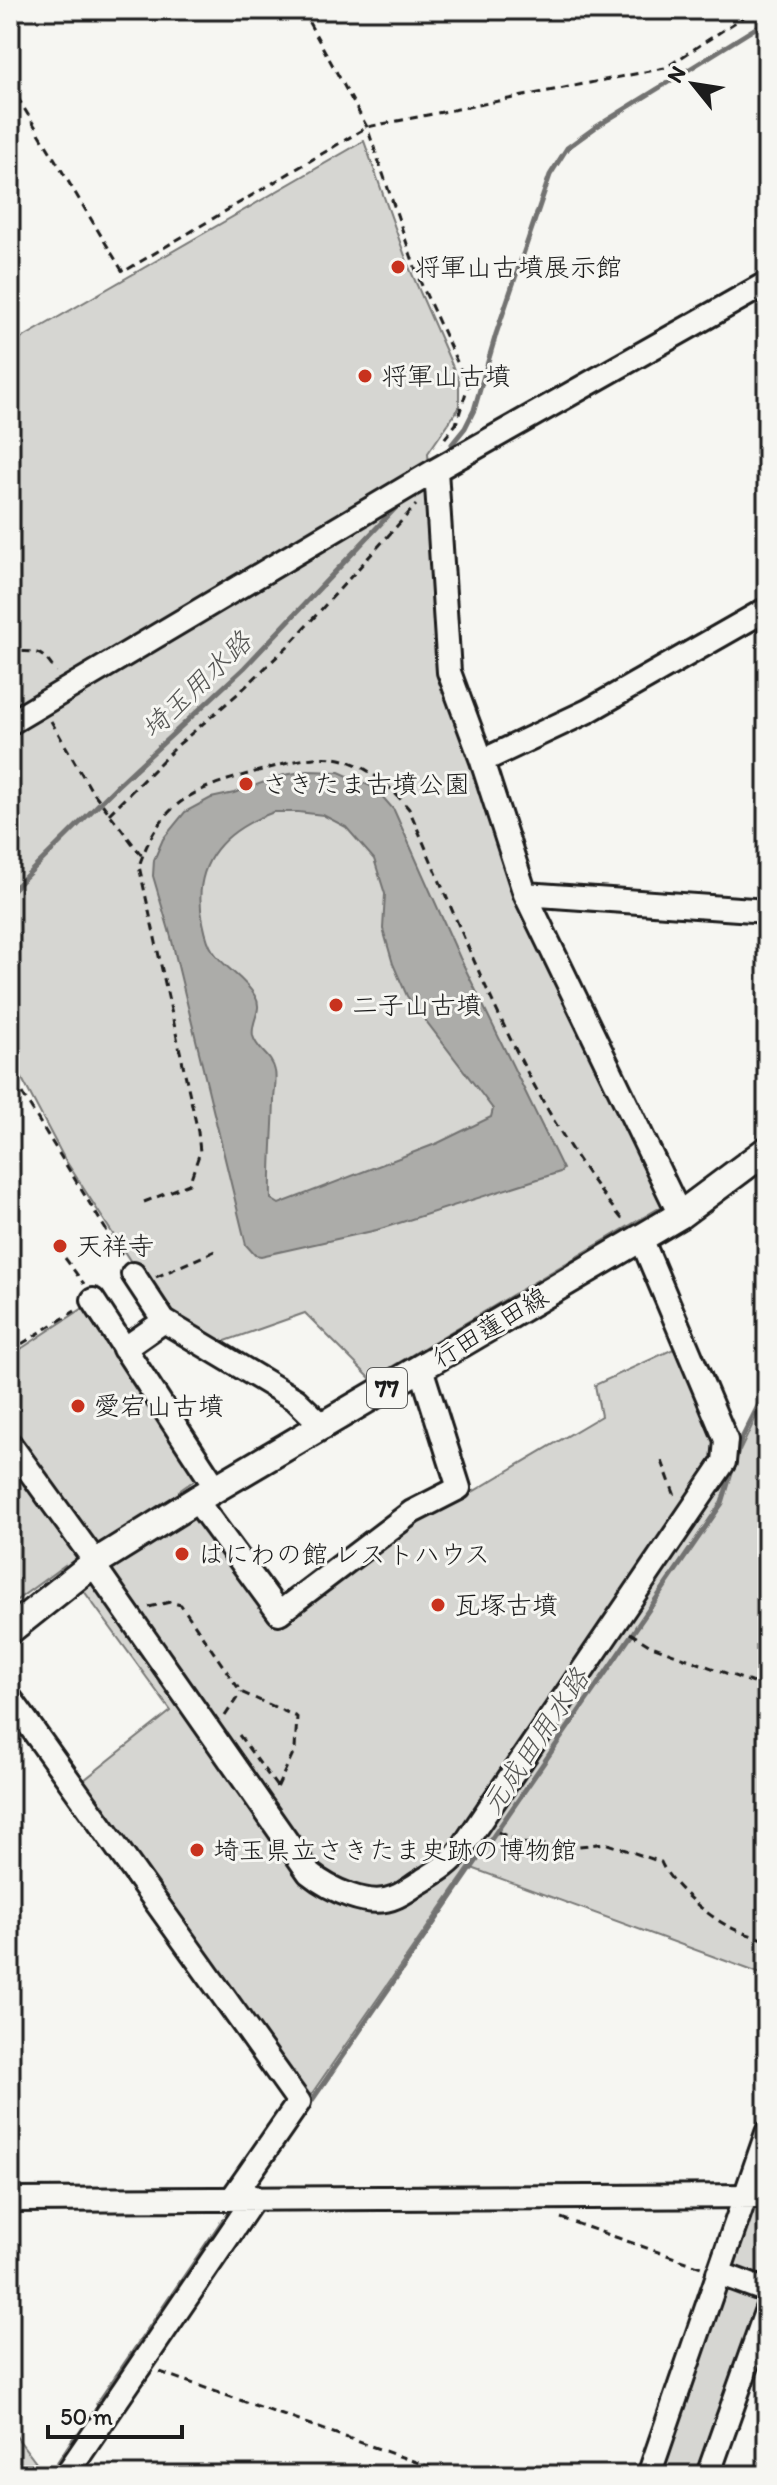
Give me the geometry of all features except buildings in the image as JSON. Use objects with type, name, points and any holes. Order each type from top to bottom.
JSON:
[{"type":"main road","name":"行田蓮田線","points":[[10,1630],[91,1558],[324,1427],[635,1234],[680,1215],[767,1150]]},
{"type":"street","points":[[10,723],[430,474],[767,283]]},
{"type":"street","points":[[430,474],[449,672],[525,894],[680,1215]]},
{"type":"street","points":[[482,761],[588,711],[767,609]]},
{"type":"street","points":[[525,894],[767,911]]},
{"type":"street","points":[[10,1444],[309,1873],[326,1887],[358,1898],[395,1898],[451,1862],[724,1462],[726,1440],[635,1234]]},
{"type":"street","points":[[137,1280],[164,1321],[296,1400],[324,1427]]},
{"type":"street","points":[[88,1292],[279,1613],[412,1512],[459,1488],[421,1368]]},
{"type":"street","points":[[124,1349],[164,1321]]},
{"type":"street","points":[[10,1698],[299,2102],[141,2365],[66,2475]]},
{"type":"street","points":[[649,2475],[767,2133]]},
{"type":"street","points":[[10,2200],[767,2196]]},
{"type":"street","points":[[718,2273],[767,2291]]},
{"type":"street","points":[[708,2475],[767,2309]]},
{"type":"path","points":[[109,814],[178,745],[289,645],[415,508],[438,447],[456,424],[468,386],[419,279],[367,127],[302,10]]},
{"type":"path","points":[[10,85],[123,272],[367,127],[665,68],[752,10],[767,34]]},
{"type":"path","points":[[10,649],[12,652],[37,651],[45,656],[67,688]]},
{"type":"path","points":[[41,704],[95,795],[142,856]]},
{"type":"path","points":[[144,1202],[189,1184],[200,1152],[139,866],[147,841],[162,820],[188,795],[207,785],[306,758],[336,758],[365,770],[392,788],[409,809],[479,969],[536,1087],[581,1164],[635,1234]]},
{"type":"path","points":[[10,1068],[23,1095],[137,1280],[215,1251]]},
{"type":"path","points":[[10,1351],[88,1292],[65,1258]]},
{"type":"path","points":[[662,1461],[684,1520]]},
{"type":"path","points":[[146,1607],[170,1602],[181,1605],[241,1692],[297,1717],[295,1749],[267,1812]]},
{"type":"path","points":[[637,1638],[767,1688]]},
{"type":"path","points":[[225,1716],[241,1692]]},
{"type":"path","points":[[504,1835],[522,1843],[572,1847],[605,1843],[661,1862],[667,1876],[712,1916],[734,1929],[767,1940]]},
{"type":"path","points":[[549,2197],[547,2213],[718,2273]]},
{"type":"path","points":[[141,2365],[453,2475]]},
{"type":"shaded area","name":"さきたま古墳公園","points":[[364,141],[409,267],[459,381],[459,408],[428,453],[442,670],[664,1205],[371,1379],[305,1313],[217,1344],[165,1315],[64,1158],[10,1056],[10,345]]},
{"type":"shaded area","points":[[308,771],[339,772],[375,788],[394,810],[460,958],[563,1169],[560,1172],[377,1230],[261,1256],[255,1255],[246,1245],[171,937],[153,876],[154,860],[163,839],[185,812],[211,798],[284,775]],"holes":[[[274,812],[323,815],[346,827],[374,859],[385,894],[383,929],[407,996],[493,1109],[491,1117],[438,1143],[279,1204],[271,1199],[276,1075],[271,1061],[253,1036],[257,1001],[246,984],[211,948],[200,902],[206,867],[226,840],[239,829]]]},
{"type":"shaded area","points":[[88,1305],[199,1477],[179,1491],[276,1623],[418,1513],[469,1494],[601,1416],[595,1385],[682,1345],[721,1446],[740,1451],[767,1394],[767,1976],[469,1867],[308,2099],[79,1784],[171,1711],[65,1565],[10,1605],[10,1356]]},
{"type":"shaded area","points":[[767,2124],[767,2321],[713,2475],[644,2475]]},
{"type":"shaded area","points":[[10,2428],[45,2475],[10,2475]]},
{"type":"waterway","name":"埼玉用水路","points":[[452,444],[474,410],[496,334],[550,175],[567,148],[767,21]]},
{"type":"waterway","name":"埼玉用水路","points":[[10,892],[117,786],[244,668],[403,500]]},
{"type":"waterway","name":"元成田用水路","points":[[306,2109],[722,1503],[741,1440],[767,1388]]},
{"type":"waterway","name":"元成田用水路","points":[[98,2404],[223,2221]]},
{"type":"waterway","name":"元成田用水路","points":[[55,2475],[55,2468],[76,2436]]},
{"type":"place","name":"将軍山古墳展示館","points":[[398,267]]},
{"type":"place","name":"将軍山古墳","points":[[365,376]]},
{"type":"place","name":"さきたま古墳公園","points":[[246,784]]},
{"type":"place","name":"二子山古墳","points":[[336,1005]]},
{"type":"place","name":"天祥寺","points":[[60,1246]]},
{"type":"place","name":"愛宕山古墳","points":[[78,1406]]},
{"type":"place","name":"はにわの館 レストハウス","points":[[182,1554]]},
{"type":"place","name":"瓦塚古墳","points":[[438,1605]]},
{"type":"place","name":"埼玉県立さきたま史跡の博物館","points":[[197,1850]]}]
